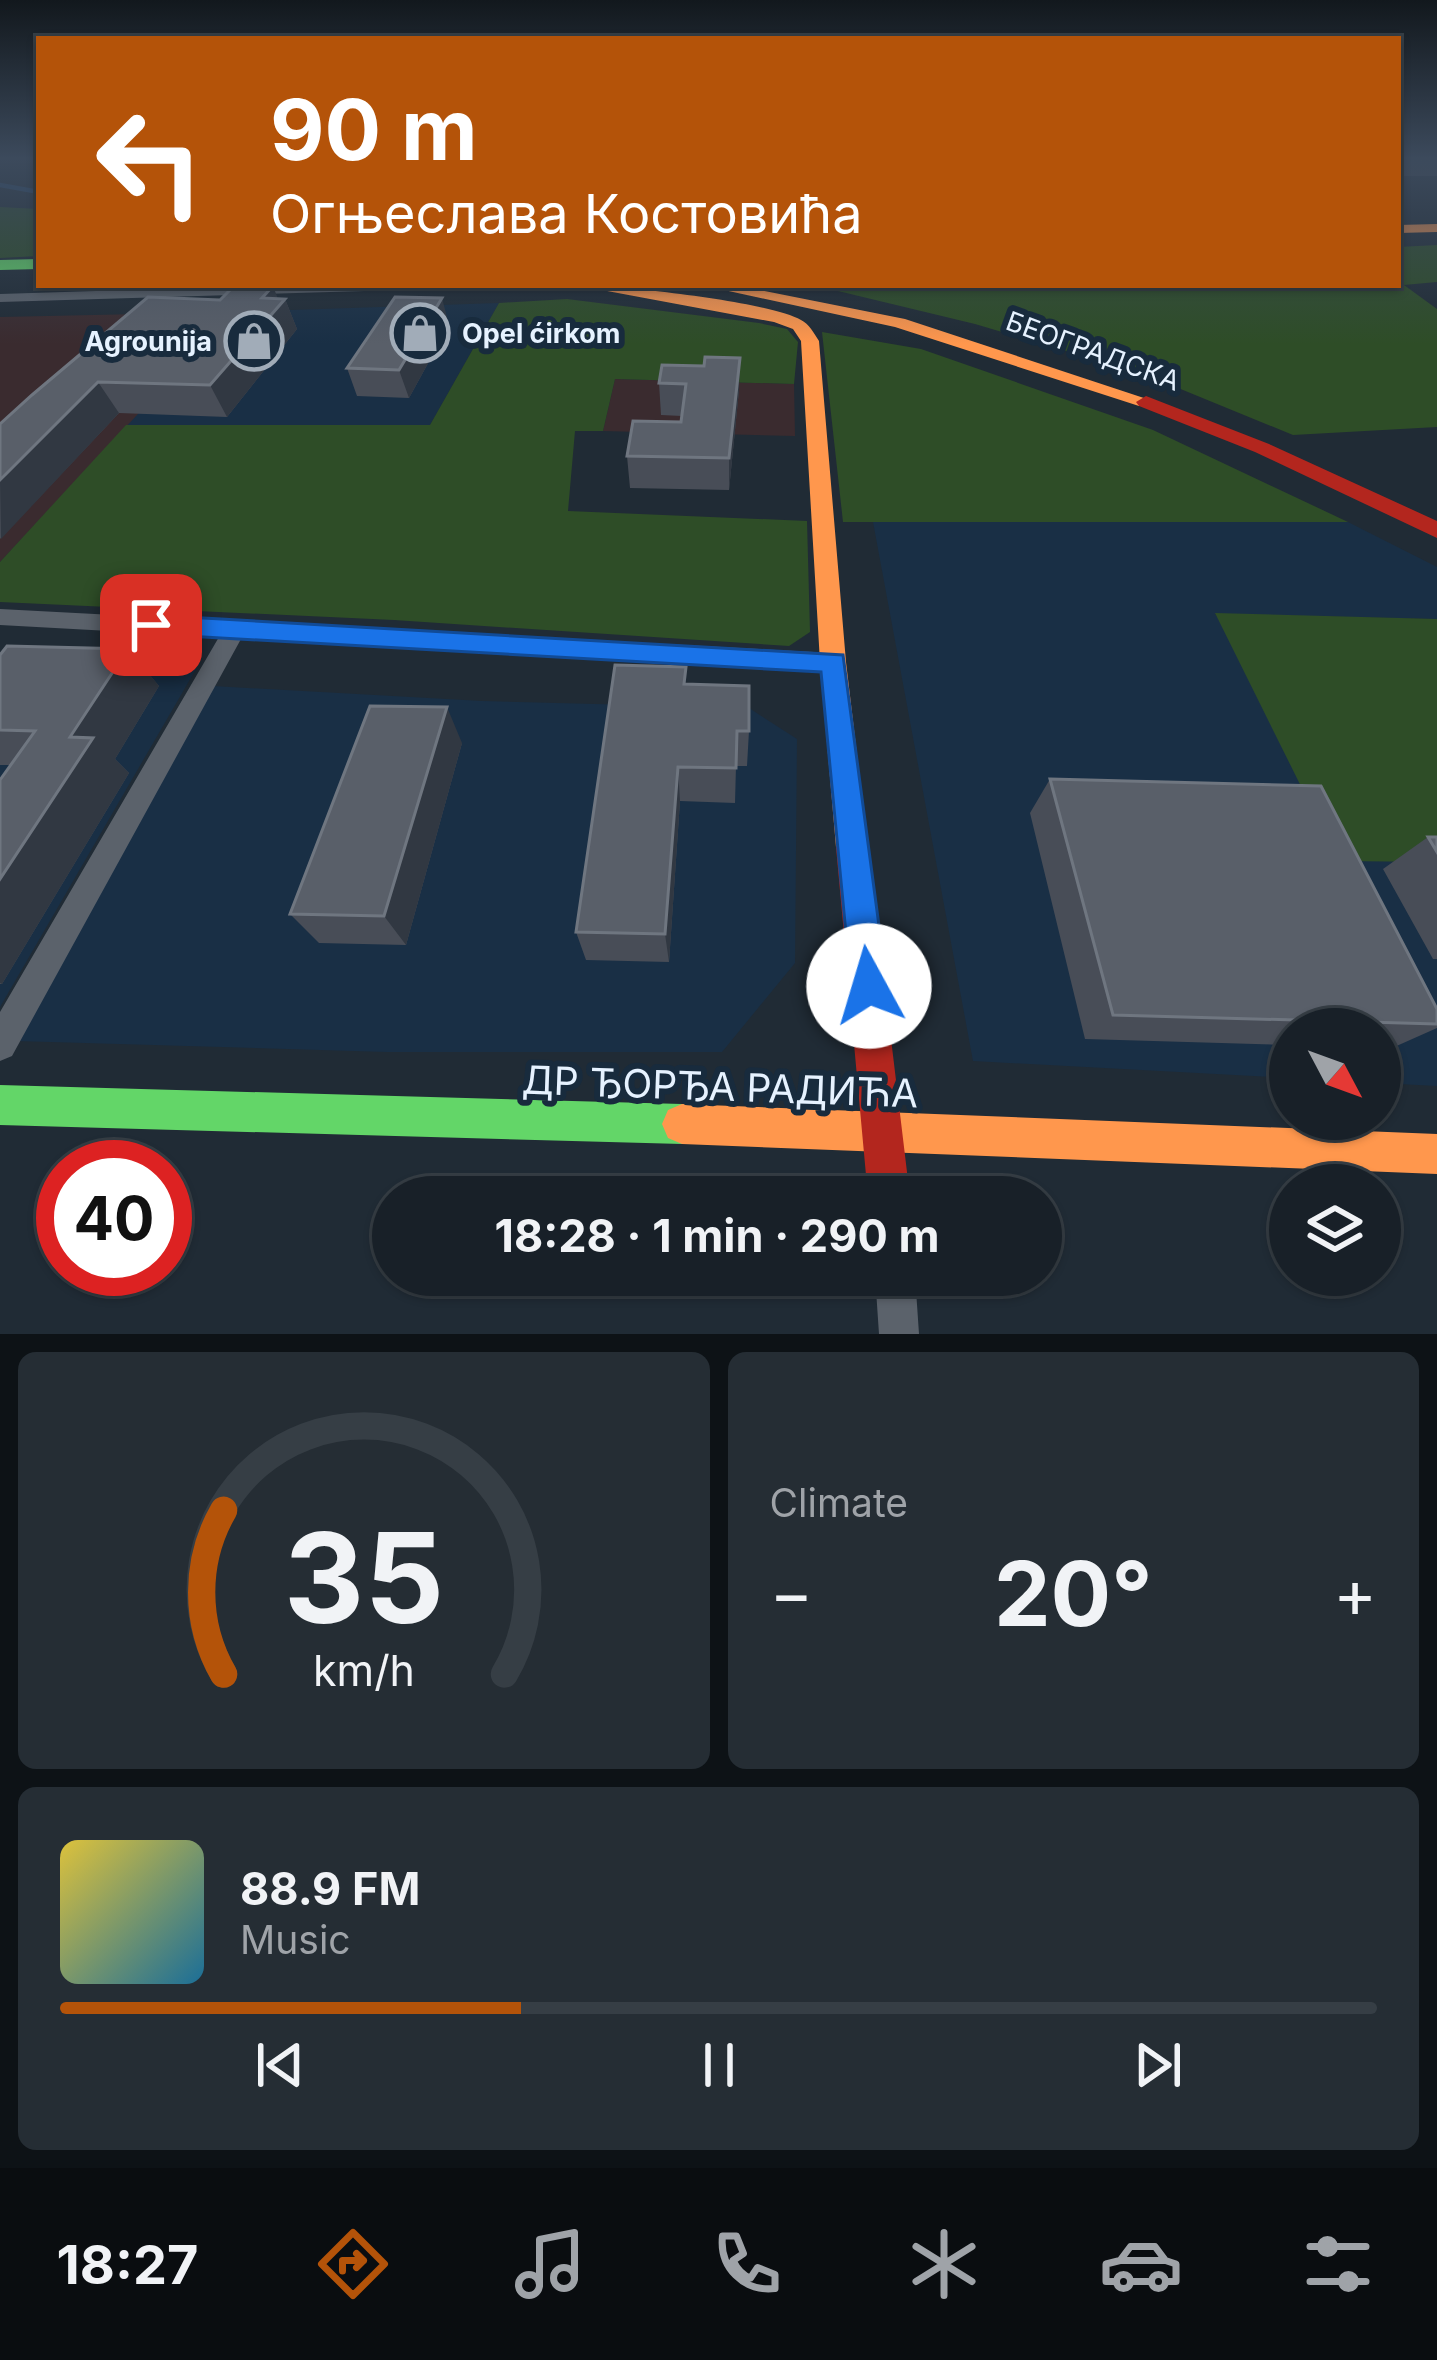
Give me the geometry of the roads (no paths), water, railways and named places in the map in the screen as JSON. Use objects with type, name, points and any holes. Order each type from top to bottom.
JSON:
[{"type":"street","points":[[1401,229],[1437,228]]},
{"type":"street","points":[[0,265],[36,264]]},
{"type":"street","points":[[0,298],[333,288]]},
{"type":"street","points":[[601,288],[778,317],[804,331],[810,341],[833,662],[887,1176]]},
{"type":"street","name":"БЕОГРАДСКА","points":[[753,288],[972,340],[1122,391],[1264,449],[1437,530]]},
{"type":"street","points":[[791,288],[830,306]]},
{"type":"street","points":[[0,617],[833,662]]},
{"type":"street","points":[[0,1044],[235,629]]},
{"type":"street","name":"ДР ЂОРЂА РАДИЋА","points":[[0,1105],[884,1129],[1437,1154]]},
{"type":"street","points":[[896,1296],[899,1334]]},
{"type":"place","name":"Opel ćirkom","points":[[420,333]]},
{"type":"place","name":"Agrounija","points":[[254,341]]}]
